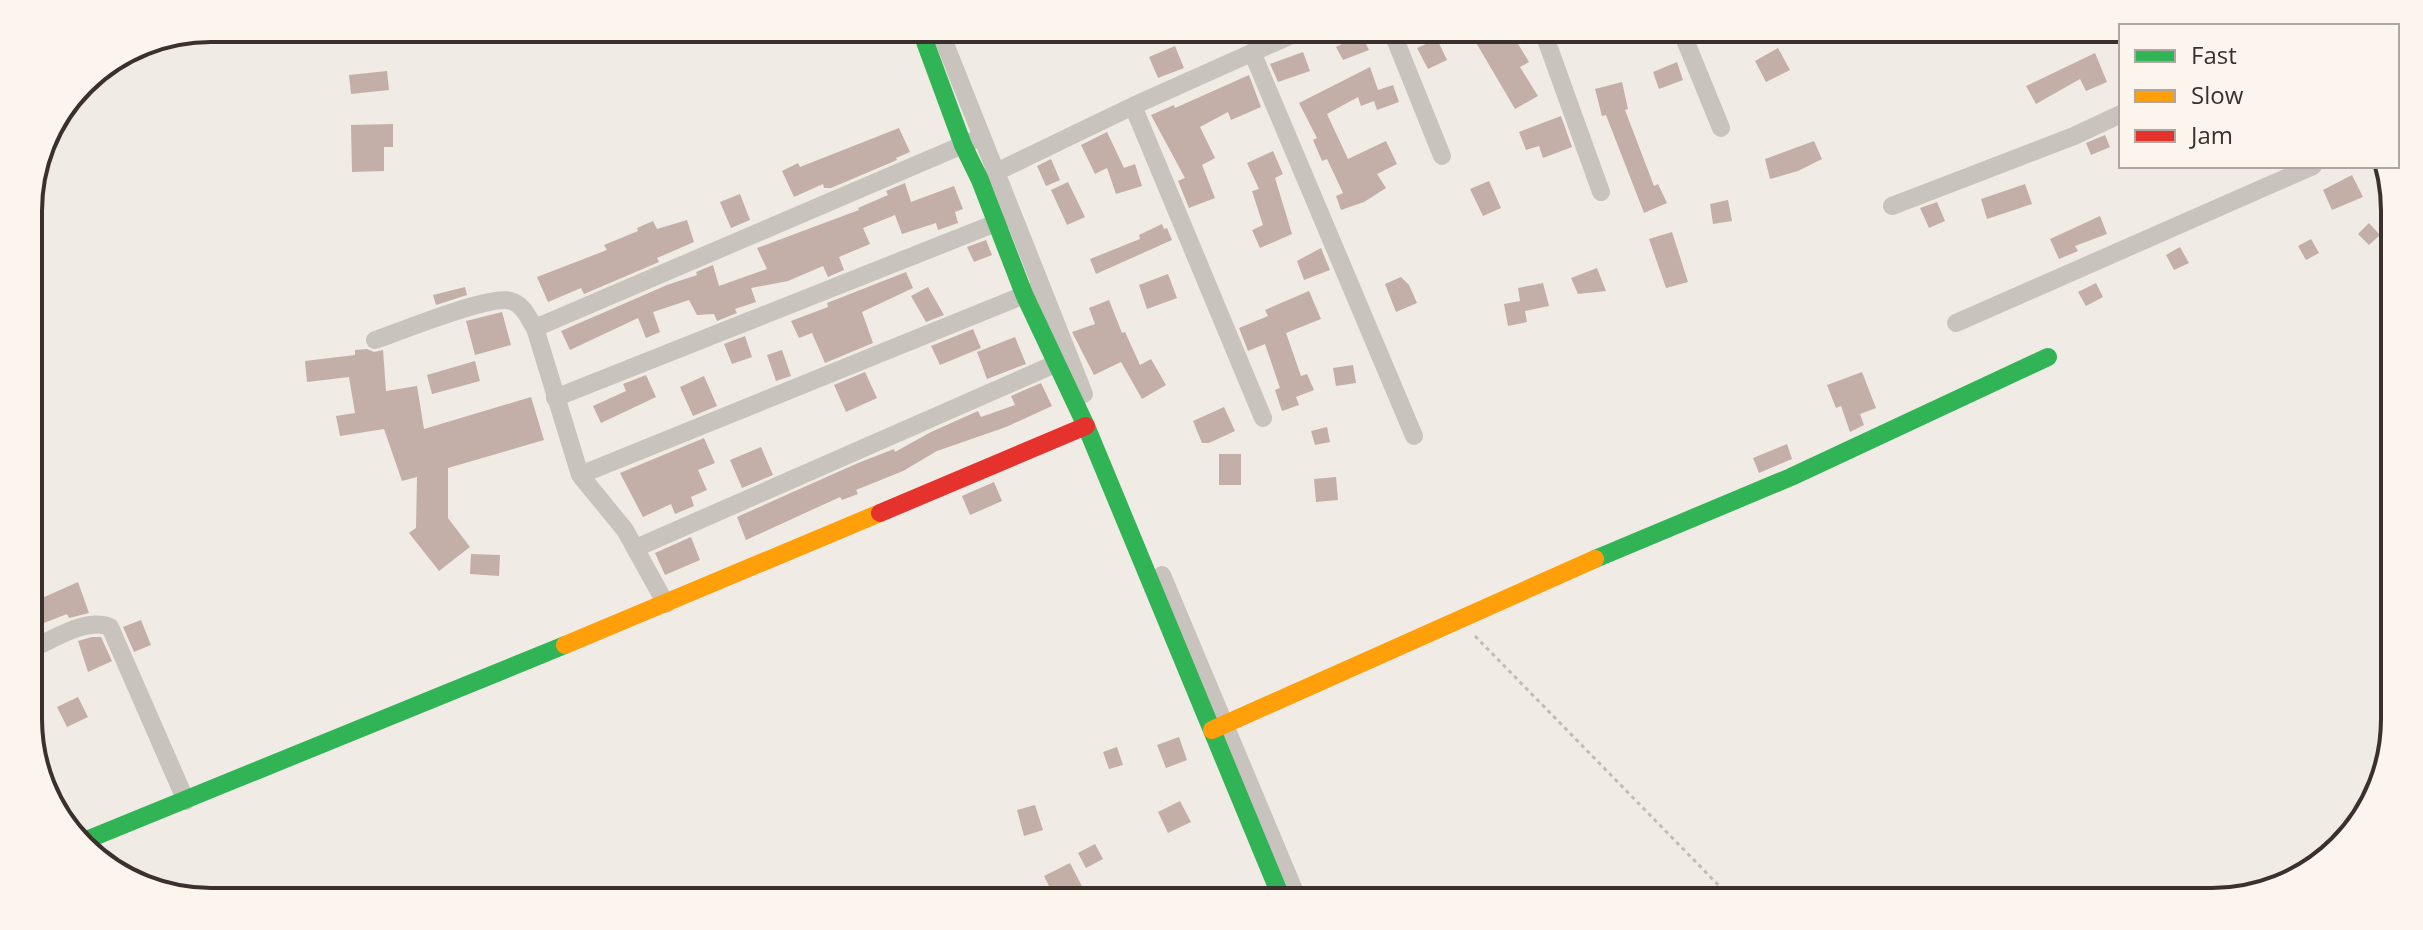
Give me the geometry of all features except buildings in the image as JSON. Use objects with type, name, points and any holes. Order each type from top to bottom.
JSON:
[{"type":"street","points":[[925,42],[963,145],[988,176]]},
{"type":"street","points":[[944,42],[981,137],[988,176],[1033,291],[1055,364],[1086,426],[1293,888]]},
{"type":"street","points":[[988,176],[1275,42]]},
{"type":"street","points":[[1396,42],[1442,156]]},
{"type":"street","points":[[1547,42],[1601,192]]},
{"type":"street","points":[[1686,42],[1721,128]]},
{"type":"street","points":[[1252,52],[1414,436]]},
{"type":"street","points":[[1133,106],[1263,418]]},
{"type":"street","points":[[1892,206],[2074,136],[2119,115]]},
{"type":"street","points":[[535,328],[981,137]]},
{"type":"street","points":[[1956,323],[2308,168]]},
{"type":"street","points":[[555,398],[1005,220]]},
{"type":"street","points":[[580,475],[1033,291]]},
{"type":"street","points":[[1033,291],[1067,354],[1218,726],[1278,888]]},
{"type":"street","points":[[375,340],[487,302],[509,300],[522,306],[535,328],[580,475],[619,521],[666,604]]},
{"type":"street","points":[[1218,726],[1444,625],[1791,477],[2048,357]]},
{"type":"street","points":[[636,548],[1055,364]]},
{"type":"street","points":[[92,838],[666,604],[1086,426]]},
{"type":"street","points":[[42,644],[96,625],[110,627],[186,801]]},
{"type":"path","points":[[1444,625],[1466,630],[1483,641],[1721,888]]},
{"type":"traffic: fast","points":[[925,42],[1024,294],[1086,426],[1277,888]]},
{"type":"traffic: fast","points":[[1595,559],[1791,477],[2048,357]]},
{"type":"traffic: fast","points":[[92,838],[565,645]]},
{"type":"traffic: slow","points":[[565,645],[880,513]]},
{"type":"traffic: slow","points":[[1212,730],[1595,559]]},
{"type":"traffic: jam","points":[[880,513],[1086,426]]}]
